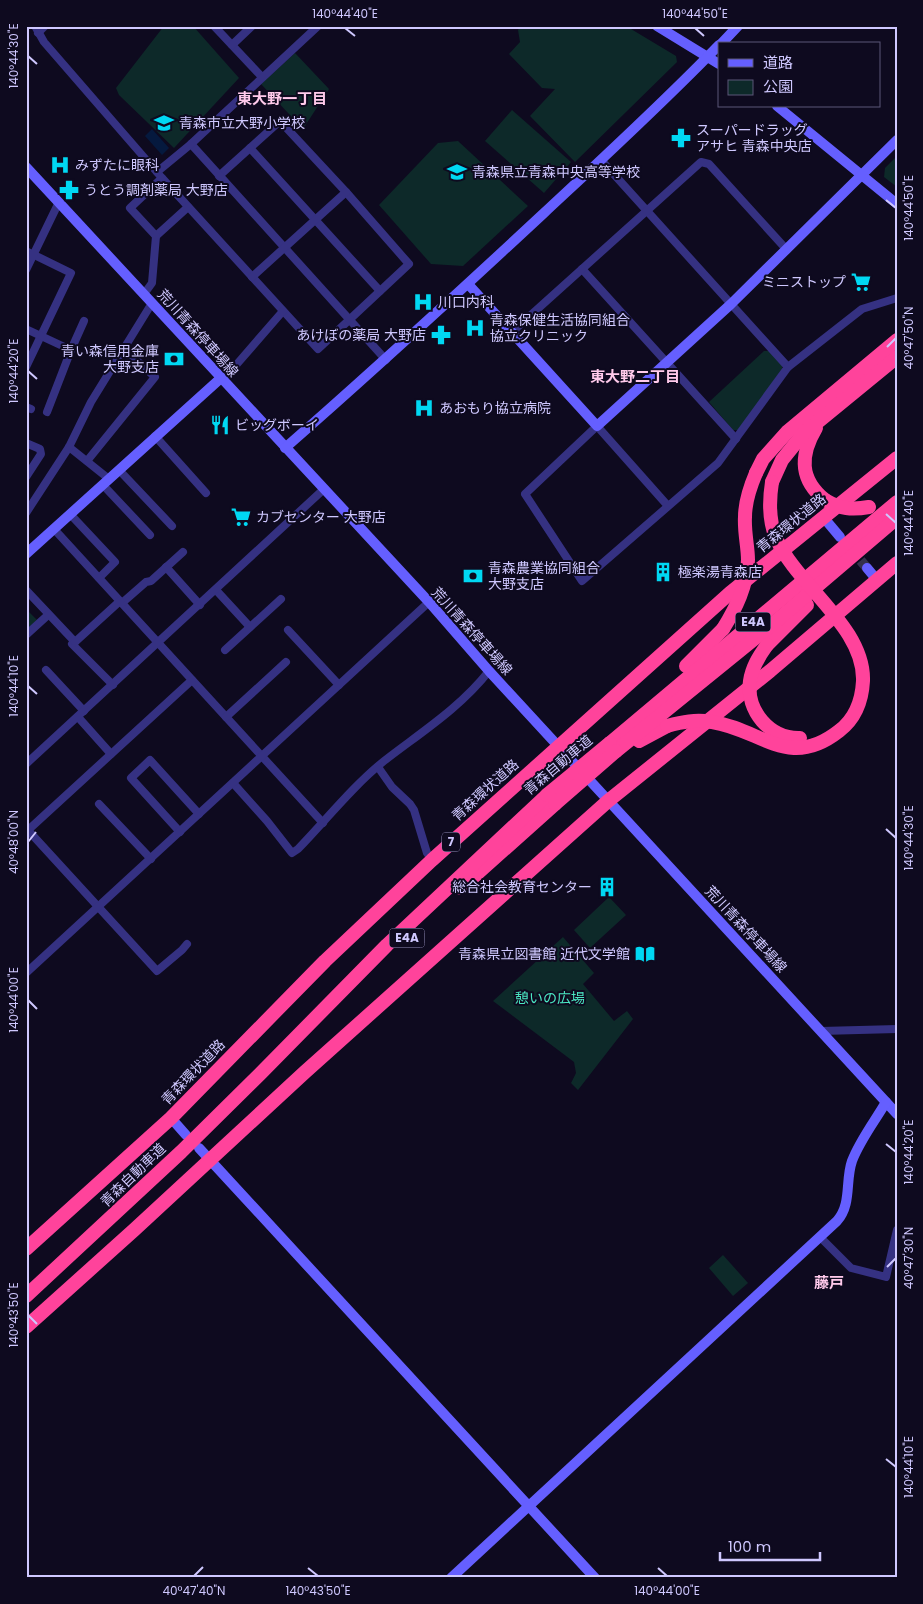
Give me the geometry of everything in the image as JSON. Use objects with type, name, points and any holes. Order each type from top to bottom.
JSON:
[{"type":"highway","points":[[897,340],[822,403],[778,452],[765,478],[762,500],[763,518],[768,540],[779,560],[791,576],[845,643],[855,668],[856,681],[850,706],[832,728],[808,738],[783,737],[772,731],[761,721],[754,709],[750,682],[758,658],[767,646],[897,519]]},
{"type":"highway","points":[[613,747],[723,629],[736,608],[744,585],[748,561],[745,519],[750,486],[777,469],[790,448],[803,434],[897,357]]},
{"type":"highway","points":[[821,421],[809,440],[805,455],[804,471],[809,483],[818,494],[835,506],[855,510],[869,507],[897,495]]},
{"type":"highway","name":"青森環状道路","points":[[26,1249],[170,1118],[324,961],[432,860],[730,593],[897,458]]},
{"type":"highway","points":[[613,747],[641,739],[667,726],[691,720],[727,725],[777,745],[804,747],[818,744],[843,728],[852,718],[859,705],[863,689],[861,661],[856,648],[843,627],[785,556],[776,537],[771,518],[765,478]]},
{"type":"highway","name":"青森自動車道","points":[[552,796],[580,782],[613,747],[897,502]]},
{"type":"highway","name":"青森自動車道","points":[[26,1296],[101,1228],[260,1074],[462,887],[552,796],[767,628],[897,519]]},
{"type":"highway","points":[[26,1327],[134,1230],[210,1158],[608,801],[770,671],[897,563]]},
{"type":"street","points":[[45,26],[36,30],[188,207],[318,348],[410,264],[280,121],[219,176]]},
{"type":"street","points":[[214,26],[262,77]]},
{"type":"street","points":[[232,45],[252,26]]},
{"type":"street","points":[[156,236],[130,208],[190,144],[318,26]]},
{"type":"street","points":[[657,26],[718,63]]},
{"type":"street","points":[[722,42],[738,26]]},
{"type":"street","points":[[285,448],[386,360],[468,284],[601,160],[718,46]]},
{"type":"street","points":[[779,108],[897,204]]},
{"type":"street","points":[[897,140],[731,304],[525,494],[582,581],[718,463],[788,367],[862,309],[897,298]]},
{"type":"street","points":[[190,144],[386,360]]},
{"type":"street","points":[[250,148],[380,291]]},
{"type":"street","points":[[601,160],[788,367]]},
{"type":"street","points":[[512,332],[701,162],[709,164],[787,250]]},
{"type":"street","name":"荒川青森停車場線","points":[[27,170],[60,202],[429,602],[489,671],[897,1114]]},
{"type":"street","points":[[252,277],[346,192]]},
{"type":"street","points":[[26,270],[30,253],[60,202]]},
{"type":"street","points":[[144,294],[152,283],[156,236],[188,207]]},
{"type":"street","points":[[26,367],[71,273],[30,253]]},
{"type":"street","points":[[582,269],[736,439]]},
{"type":"street","points":[[468,284],[598,426],[668,506]]},
{"type":"street","points":[[26,513],[69,447],[91,402],[152,303]]},
{"type":"street","points":[[26,554],[237,364],[283,311]]},
{"type":"street","points":[[47,412],[84,321]]},
{"type":"street","points":[[26,329],[71,350]]},
{"type":"street","points":[[87,461],[155,377],[124,349]]},
{"type":"street","points":[[155,436],[206,493]]},
{"type":"street","points":[[26,443],[40,449],[41,454],[26,477]]},
{"type":"street","points":[[69,447],[87,461],[150,536]]},
{"type":"street","points":[[119,470],[172,526]]},
{"type":"street","points":[[26,764],[324,490]]},
{"type":"street","points":[[70,514],[115,562],[99,578]]},
{"type":"street","points":[[824,518],[840,537]]},
{"type":"street","points":[[54,529],[323,823]]},
{"type":"street","points":[[113,685],[72,644],[184,552]]},
{"type":"street","points":[[166,567],[200,605]]},
{"type":"street","points":[[867,568],[877,580]]},
{"type":"street","points":[[26,590],[75,642]]},
{"type":"street","points":[[216,590],[250,628]]},
{"type":"street","points":[[225,650],[282,599]]},
{"type":"street","points":[[26,973],[429,602]]},
{"type":"street","points":[[26,635],[48,615]]},
{"type":"street","points":[[288,630],[339,685]]},
{"type":"street","points":[[226,717],[286,662]]},
{"type":"street","points":[[46,670],[84,711]]},
{"type":"street","points":[[233,783],[267,821],[292,853],[298,849],[359,784],[448,712],[489,671]]},
{"type":"street","points":[[187,944],[157,971],[27,830],[192,680]]},
{"type":"street","points":[[78,717],[111,754]]},
{"type":"street","points":[[180,832],[131,778],[150,760],[200,814]]},
{"type":"street","points":[[378,767],[392,787],[414,810],[427,853],[432,860]]},
{"type":"street","points":[[99,804],[151,859]]},
{"type":"street","points":[[821,1032],[897,1029]]},
{"type":"street","points":[[451,1578],[843,1215],[848,1194],[851,1164],[886,1102]]},
{"type":"street","points":[[170,1118],[186,1134]]},
{"type":"street","points":[[200,1148],[595,1578]]},
{"type":"street","points":[[820,1237],[851,1268],[886,1277],[897,1230]]},
{"type":"green space","points":[[164,26],[193,26],[239,78],[174,148],[119,95],[116,88]]},
{"type":"green space","points":[[520,26],[608,26],[616,29],[619,26],[626,26],[676,56],[677,62],[575,162],[530,116],[555,89],[542,88],[509,54],[520,42],[518,30]]},
{"type":"green space","points":[[295,53],[329,89],[303,129],[261,84]]},
{"type":"green space","points":[[512,110],[571,162],[544,193],[485,141]]},
{"type":"green space","points":[[458,141],[528,206],[463,266],[431,264],[379,205],[438,143]]},
{"type":"green space","points":[[897,156],[897,187],[884,177],[885,168]]},
{"type":"green space","points":[[764,351],[770,351],[782,365],[782,369],[739,430],[733,430],[709,402]]},
{"type":"green space","points":[[26,609],[37,620],[26,630]]},
{"type":"green space","points":[[609,897],[626,915],[590,948],[574,930]]},
{"type":"green space","name":"憩いの広場","points":[[563,937],[594,973],[583,984],[614,1021],[627,1011],[633,1019],[578,1090],[571,1083],[576,1073],[574,1062],[493,1001]]},
{"type":"green space","points":[[723,1255],[748,1283],[733,1296],[709,1268]]},
{"type":"water","points":[[152,129],[169,148],[162,155],[145,136]]},
{"type":"tunnel","points":[[851,549],[867,568]]},
{"type":"place","name":"青森市立大野小学校","points":[[164,123]]},
{"type":"place","name":"スーパードラッグ アサヒ 青森中央店","points":[[681,138]]},
{"type":"place","name":"みずたに眼科","points":[[60,165]]},
{"type":"place","name":"青森県立青森中央高等学校","points":[[457,172]]},
{"type":"place","name":"うとう調剤薬局 大野店","points":[[69,190]]},
{"type":"place","name":"ミニストップ","points":[[861,282]]},
{"type":"place","name":"川口内科","points":[[423,302]]},
{"type":"place","name":"青森保健生活協同組合 協立クリニック","points":[[475,328]]},
{"type":"place","name":"あけぼの薬局 大野店","points":[[441,335]]},
{"type":"place","name":"青い森信用金庫 大野支店","points":[[174,359]]},
{"type":"place","name":"あおもり協立病院","points":[[424,408]]},
{"type":"place","name":"ビッグボーイ","points":[[220,425]]},
{"type":"place","name":"カブセンター 大野店","points":[[241,517]]},
{"type":"place","name":"極楽湯青森店","points":[[663,572]]},
{"type":"place","name":"青森農業協同組合 大野支店","points":[[473,576]]},
{"type":"place","name":"総合社会教育センター","points":[[607,887]]},
{"type":"place","name":"青森県立図書館 近代文学館","points":[[645,954]]},
{"type":"district","name":"東大野一丁目","points":[[282,99]]},
{"type":"district","name":"東大野二丁目","points":[[635,377]]},
{"type":"district","name":"藤戸","points":[[829,1283]]}]
